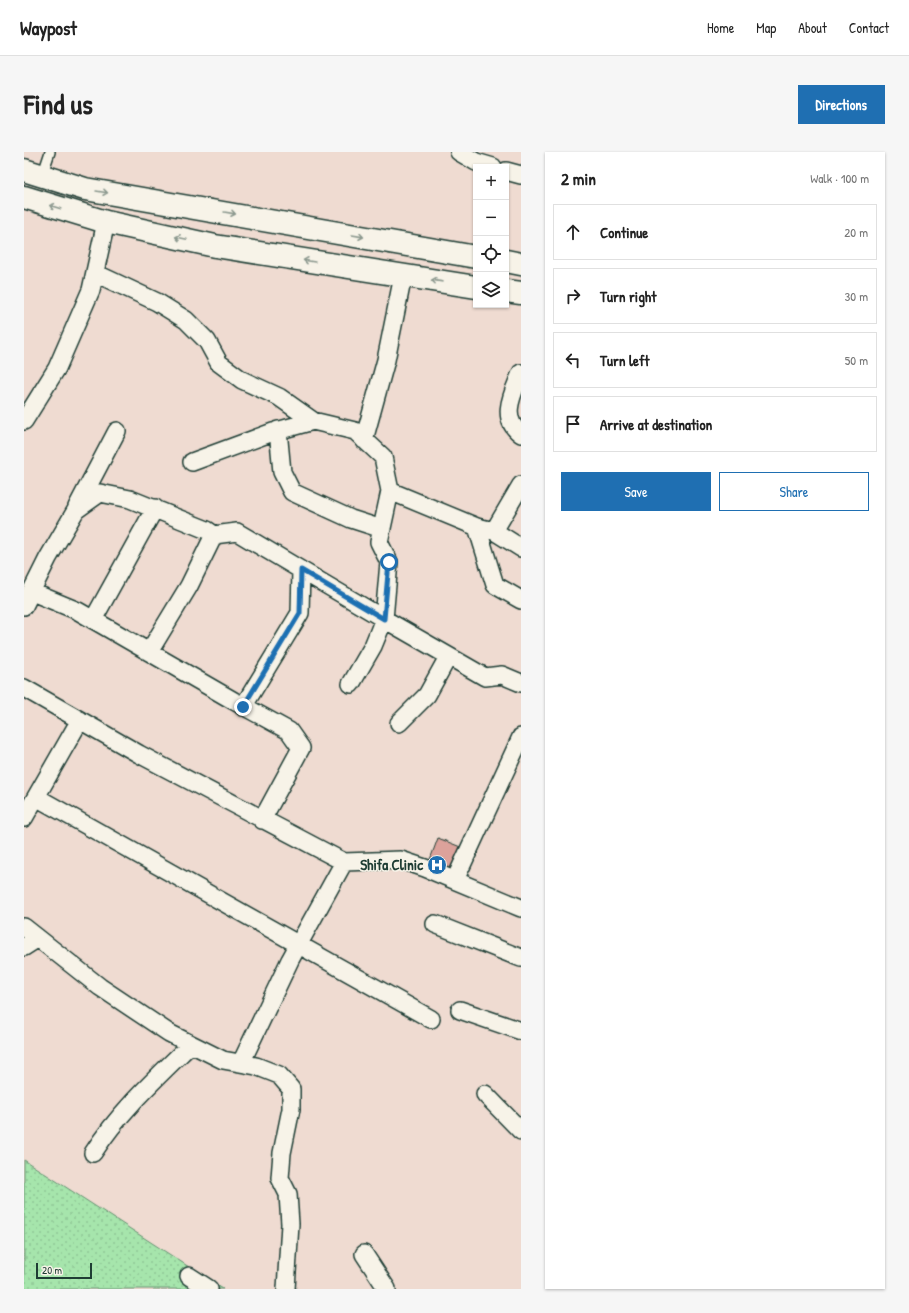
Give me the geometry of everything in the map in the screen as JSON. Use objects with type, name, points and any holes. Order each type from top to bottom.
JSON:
[{"type":"main road","points":[[33,173],[85,189],[473,255]]},
{"type":"main road","points":[[24,197],[106,222],[215,246],[473,287]]},
{"type":"main road","points":[[509,262],[521,264]]},
{"type":"main road","points":[[509,291],[521,293]]},
{"type":"street","points":[[459,152],[476,162],[483,164]]},
{"type":"street","points":[[509,172],[521,175]]},
{"type":"street","points":[[24,421],[57,368],[91,290],[106,222]]},
{"type":"street","points":[[95,274],[157,302],[186,320],[207,341],[219,363],[242,380],[279,397],[313,421],[355,431],[383,457],[390,491],[379,542],[389,562],[384,619],[373,646],[351,684]]},
{"type":"street","points":[[364,440],[386,360],[403,276]]},
{"type":"street","points":[[521,373],[509,406],[509,419],[516,431],[521,434]]},
{"type":"street","points":[[192,462],[278,430],[313,421]]},
{"type":"street","points":[[278,430],[282,472],[292,492],[351,519],[382,529]]},
{"type":"street","points":[[117,431],[76,510],[48,558],[28,599],[78,611],[243,707],[289,731],[301,748],[262,820]]},
{"type":"street","points":[[494,531],[521,485]]},
{"type":"street","points":[[390,491],[477,527],[494,531],[521,548]]},
{"type":"street","points":[[76,510],[100,493],[130,499],[155,508],[208,530],[214,535],[237,532],[448,657],[485,677],[502,675],[521,683]]},
{"type":"street","points":[[93,620],[155,508]]},
{"type":"street","points":[[477,527],[495,585],[521,600]]},
{"type":"street","points":[[149,652],[188,586],[214,535]]},
{"type":"street","points":[[243,707],[300,613],[301,570]]},
{"type":"street","points":[[399,723],[427,695],[448,657]]},
{"type":"street","points":[[24,688],[262,820],[344,862],[401,860],[521,907]]},
{"type":"street","points":[[24,818],[80,720]]},
{"type":"street","points":[[455,880],[521,737]]},
{"type":"street","points":[[36,797],[298,946],[431,1019]]},
{"type":"street","points":[[241,1063],[298,946],[344,862]]},
{"type":"street","points":[[436,924],[521,958]]},
{"type":"street","points":[[24,927],[100,987],[169,1033],[223,1060],[256,1066],[279,1075],[291,1089],[291,1109],[282,1153],[280,1178],[288,1194],[290,1224],[286,1289]]},
{"type":"street","points":[[24,947],[38,938]]},
{"type":"street","points":[[460,1010],[521,1031]]},
{"type":"street","points":[[93,1153],[105,1134],[152,1083],[191,1044]]},
{"type":"street","points":[[485,1094],[521,1131]]},
{"type":"street","points":[[364,1254],[387,1289]]},
{"type":"street","points":[[188,1276],[209,1289]]},
{"type":"lane","points":[[33,173],[50,152]]},
{"type":"green space","points":[[24,1160],[223,1289],[24,1289]]},
{"type":"building","points":[[438,838],[463,848],[453,875],[428,865]]},
{"type":"place","name":"Shifa Clinic","points":[[437,865]]},
{"type":"route","points":[[243,707],[300,613],[301,570],[384,619],[389,562]]}]
